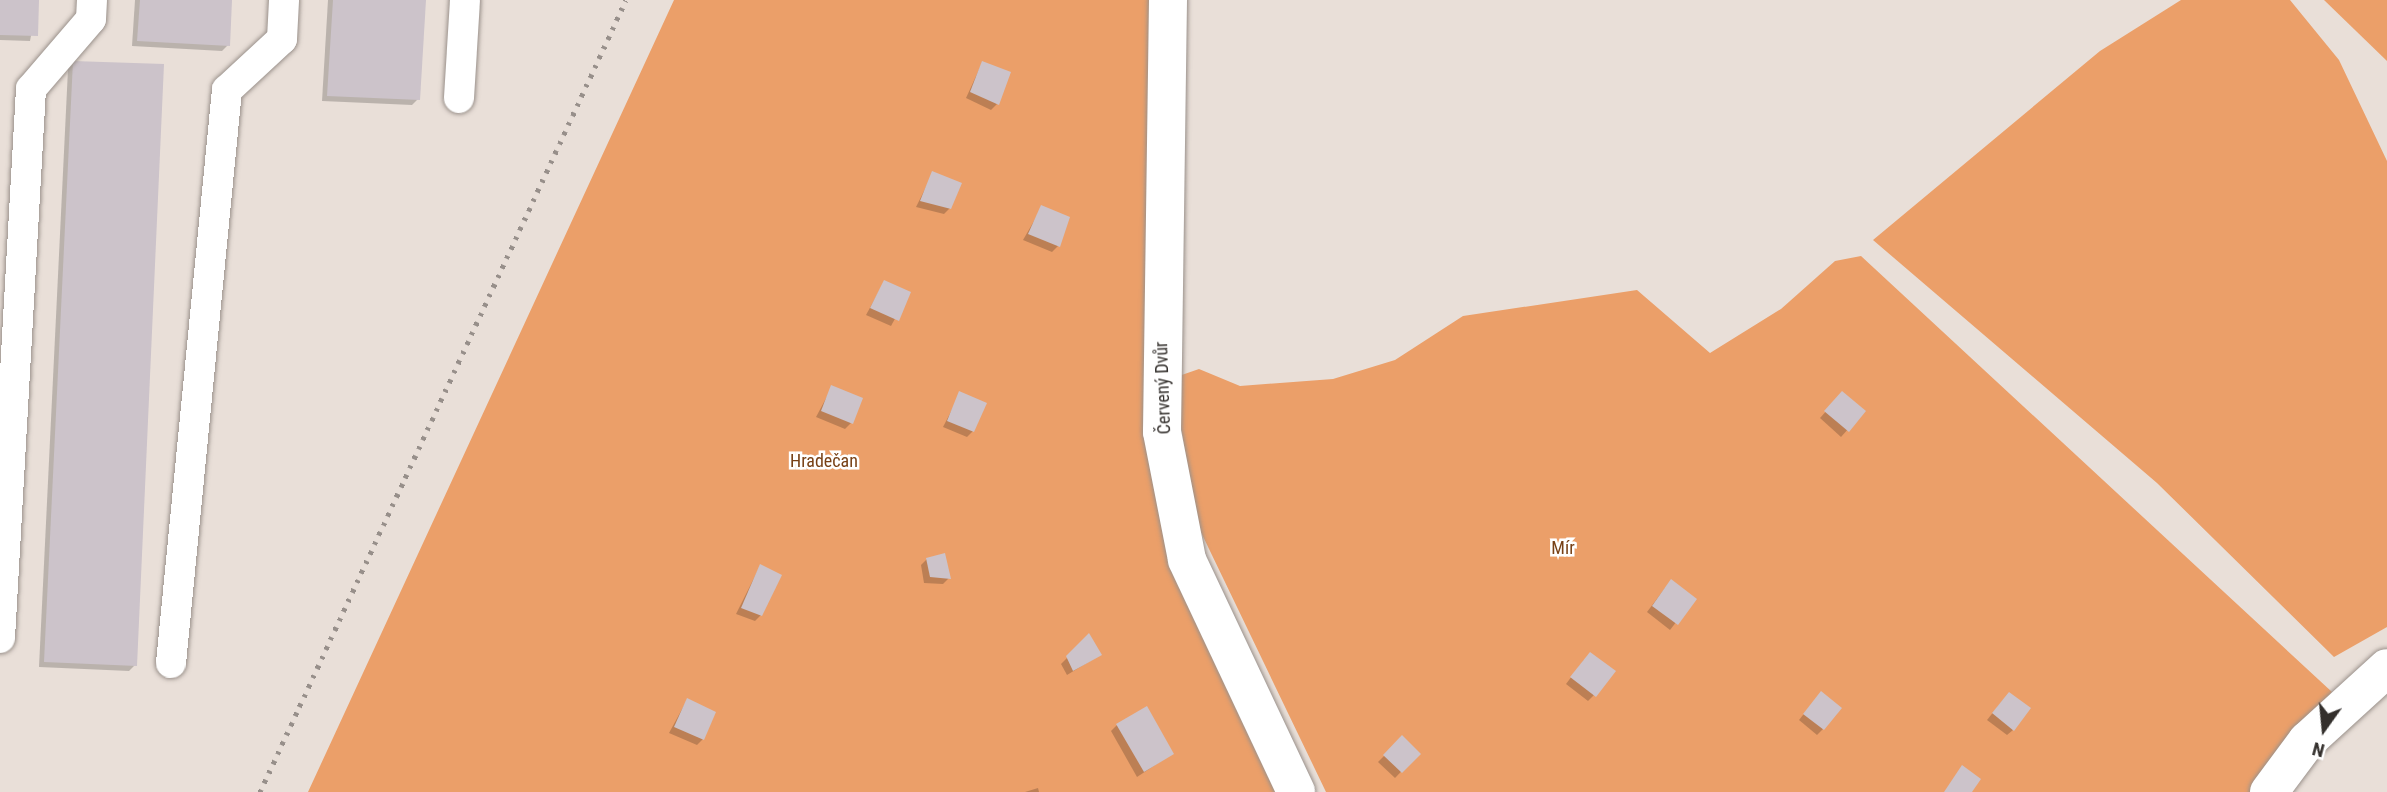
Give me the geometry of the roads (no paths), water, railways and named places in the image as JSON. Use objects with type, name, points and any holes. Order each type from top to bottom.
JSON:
[{"type":"street","name":"Červený Dvůr","points":[[1168,0],[1162,432],[1187,560],[1296,792]]},
{"type":"street","points":[[2269,792],[2307,741],[2387,668]]},
{"type":"lane","points":[[0,638],[31,89],[91,19],[92,0]]},
{"type":"lane","points":[[171,663],[227,90],[282,40],[284,0]]},
{"type":"lane","points":[[458,98],[465,0]]},
{"type":"railway","points":[[260,792],[626,0]]},
{"type":"park label","name":"Hradečan","points":[[824,461]]},
{"type":"park label","name":"Mír","points":[[1563,548]]}]
